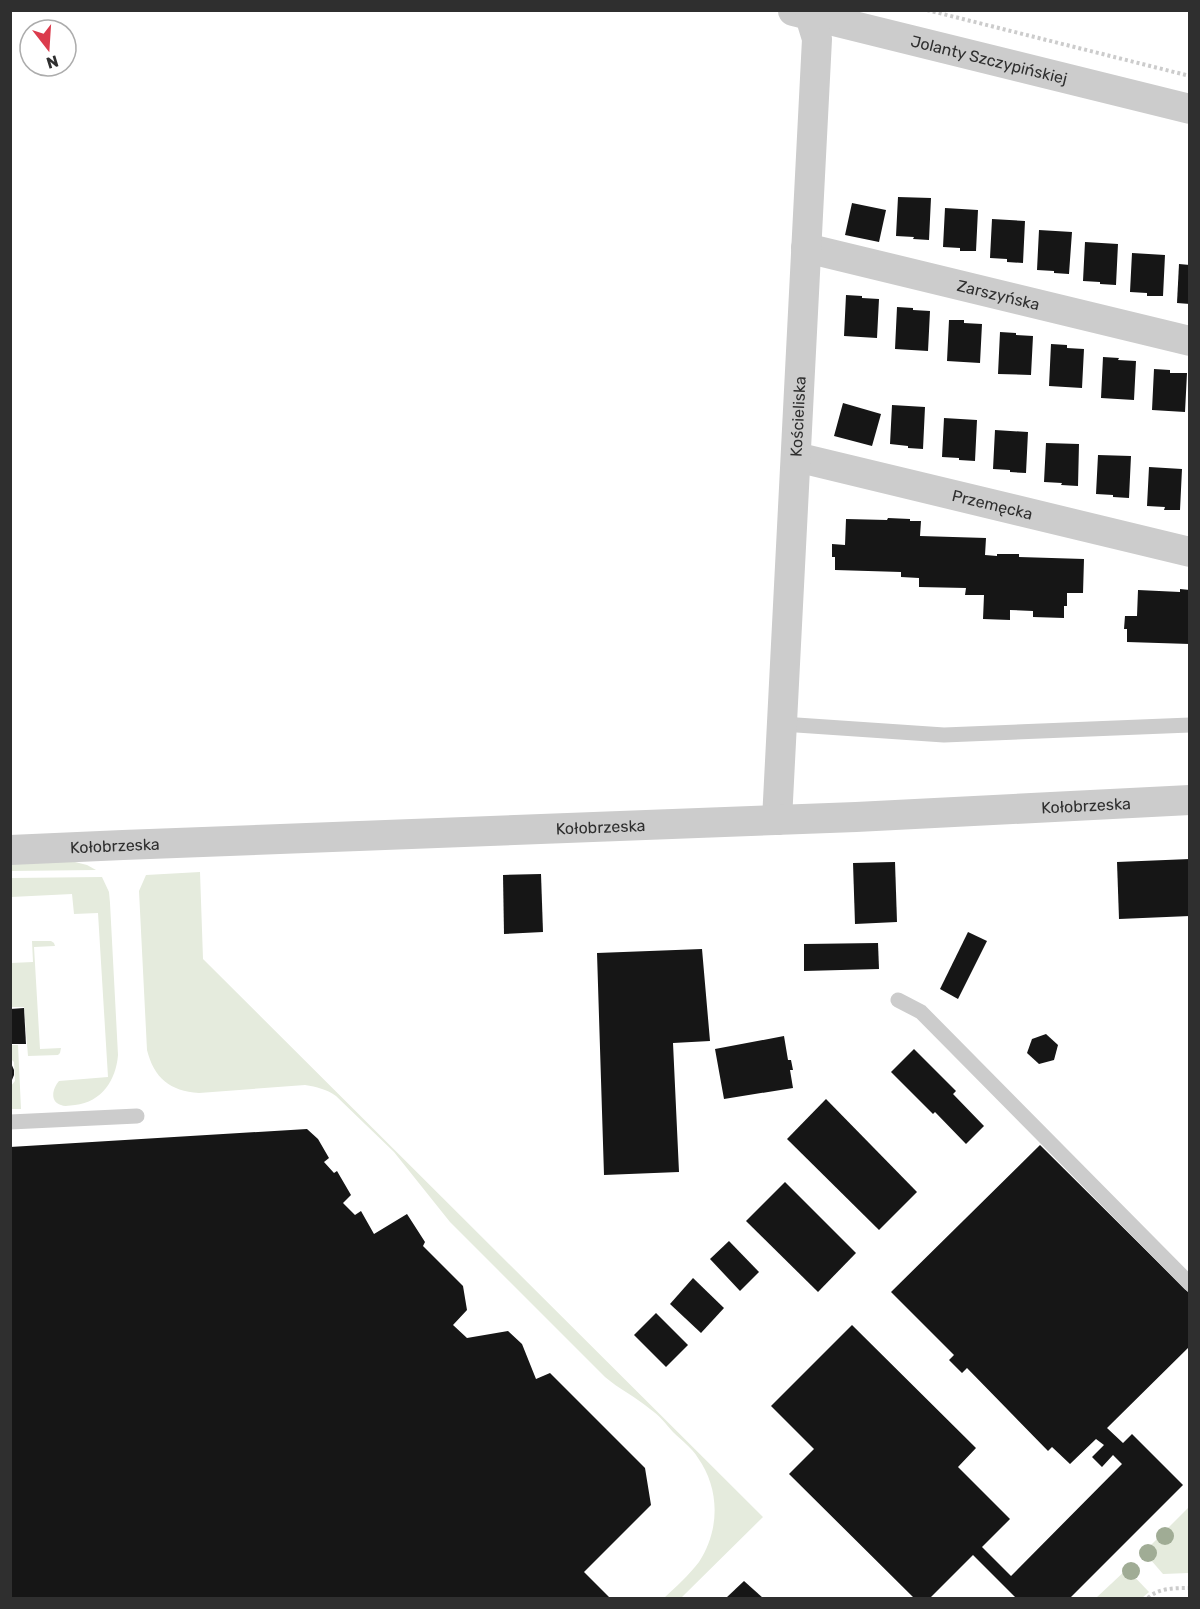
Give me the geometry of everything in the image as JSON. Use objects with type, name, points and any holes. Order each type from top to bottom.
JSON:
[{"type":"street","name":"Jolanty Szczypińskiej","points":[[804,12],[1190,109]]},
{"type":"street","name":"Kościeliska","points":[[777,820],[817,39],[804,12]]},
{"type":"street","name":"Zarszyńska","points":[[806,248],[1190,340]]},
{"type":"street","name":"Przemęcka","points":[[795,457],[1190,552]]},
{"type":"street","name":"Kołobrzeska","points":[[10,850],[777,820],[1190,800]]},
{"type":"lane","points":[[782,724],[944,735],[1190,725]]},
{"type":"lane","points":[[898,1000],[921,1012],[1190,1284]]},
{"type":"lane","points":[[10,1122],[137,1116]]},
{"type":"path","points":[[927,10],[1190,76]]},
{"type":"path","points":[[1148,1599],[1153,1593],[1176,1588],[1190,1588]]},
{"type":"shaded area","points":[[71,861],[96,870],[11,871],[10,864]]},
{"type":"shaded area","points":[[200,872],[203,959],[763,1517],[681,1598],[664,1598],[695,1567],[706,1550],[711,1537],[715,1510],[714,1496],[705,1470],[690,1447],[645,1405],[605,1377],[450,1222],[394,1152],[336,1096],[305,1085],[189,1092],[172,1086],[154,1068],[147,1050],[139,891],[146,875]]},
{"type":"shaded area","points":[[102,877],[109,892],[110,903],[117,1064],[111,1081],[100,1094],[85,1103],[63,1106],[55,1101],[54,1097],[55,1087],[59,1081],[108,1077],[98,913],[74,914],[72,894],[11,897],[11,878]]},
{"type":"shaded area","points":[[32,941],[51,941],[55,946],[34,947],[40,1049],[61,1048],[58,1055],[28,1056],[24,1007],[11,1007],[11,963],[33,962]]},
{"type":"shaded area","points":[[11,1045],[18,1045],[21,1109],[11,1109],[11,1086],[15,1081]]},
{"type":"shaded area","points":[[1189,1507],[1189,1573],[1163,1574],[1144,1552]]},
{"type":"shaded area","points":[[1127,1569],[1149,1592],[1142,1598],[1096,1598]]},
{"type":"building","points":[[898,197],[931,198],[929,240],[896,236]]},
{"type":"building","points":[[852,203],[886,210],[879,242],[845,235]]},
{"type":"building","points":[[945,208],[978,210],[976,251],[960,251],[960,248],[943,247]]},
{"type":"building","points":[[992,219],[1025,221],[1023,263],[990,258]]},
{"type":"building","points":[[1039,230],[1072,232],[1069,274],[1037,270]]},
{"type":"building","points":[[1085,242],[1118,244],[1116,285],[1083,281]]},
{"type":"building","points":[[1132,253],[1165,255],[1163,296],[1147,296],[1147,293],[1130,292]]},
{"type":"building","points":[[1179,264],[1190,265],[1190,304],[1177,303]]},
{"type":"building","points":[[846,295],[879,299],[877,338],[844,336]]},
{"type":"building","points":[[897,307],[930,311],[928,351],[895,349]]},
{"type":"building","points":[[949,320],[964,320],[964,323],[982,324],[980,363],[947,361]]},
{"type":"building","points":[[1000,332],[1033,336],[1031,375],[998,374]]},
{"type":"building","points":[[1051,344],[1084,349],[1082,388],[1049,386]]},
{"type":"building","points":[[1103,357],[1136,361],[1134,400],[1101,398]]},
{"type":"building","points":[[1154,369],[1170,370],[1170,373],[1187,373],[1185,412],[1152,410]]},
{"type":"building","points":[[843,403],[881,414],[872,446],[834,436]]},
{"type":"building","points":[[892,405],[925,407],[923,449],[890,444]]},
{"type":"building","points":[[944,418],[977,420],[975,461],[942,457]]},
{"type":"building","points":[[995,430],[1028,432],[1026,473],[993,469]]},
{"type":"building","points":[[1046,443],[1079,444],[1078,486],[1044,482]]},
{"type":"building","points":[[1098,455],[1131,456],[1129,498],[1096,494]]},
{"type":"building","points":[[1149,467],[1182,469],[1180,510],[1164,510],[1165,507],[1147,506]]},
{"type":"building","points":[[888,518],[921,521],[920,536],[986,538],[985,555],[1019,554],[1019,557],[1084,559],[1083,593],[1067,593],[1064,618],[1033,617],[1033,611],[1010,610],[1010,620],[983,619],[984,595],[965,595],[966,588],[919,587],[919,578],[901,577],[901,572],[835,570],[832,544],[845,545],[846,519],[887,520]]},
{"type":"building","points":[[1180,589],[1190,590],[1190,644],[1127,642],[1127,629],[1124,629],[1125,616],[1137,616],[1138,590],[1180,592]]},
{"type":"building","points":[[1190,859],[1190,916],[1119,919],[1117,862]]},
{"type":"building","points":[[895,862],[897,922],[855,924],[853,863]]},
{"type":"building","points":[[541,874],[543,932],[504,934],[503,875]]},
{"type":"building","points":[[968,932],[987,941],[958,999],[940,989]]},
{"type":"building","points":[[878,943],[879,969],[804,971],[804,944]]},
{"type":"building","points":[[702,949],[710,1041],[673,1043],[679,1172],[604,1175],[597,953]]},
{"type":"building","points":[[24,1008],[26,1044],[10,1044],[10,1009]]},
{"type":"building","points":[[1046,1034],[1058,1045],[1054,1060],[1039,1064],[1027,1053],[1032,1039]]},
{"type":"building","points":[[784,1036],[788,1060],[791,1060],[793,1070],[790,1070],[793,1088],[724,1099],[715,1049]]},
{"type":"building","points":[[914,1049],[956,1091],[953,1094],[984,1126],[966,1144],[891,1072]]},
{"type":"building","points":[[10,1061],[14,1075],[10,1085]]},
{"type":"building","points":[[826,1099],[917,1192],[879,1230],[787,1139]]},
{"type":"building","points":[[307,1129],[318,1139],[329,1158],[324,1162],[334,1173],[337,1171],[351,1195],[343,1203],[355,1215],[361,1211],[374,1234],[407,1214],[425,1242],[423,1246],[463,1286],[467,1310],[453,1325],[467,1338],[508,1331],[522,1344],[536,1379],[550,1373],[645,1468],[651,1505],[584,1572],[610,1598],[10,1598],[10,1147]]},
{"type":"building","points":[[1040,1145],[1190,1294],[1190,1346],[1107,1428],[1123,1443],[1132,1434],[1183,1485],[1070,1598],[1016,1598],[973,1555],[930,1598],[914,1598],[789,1474],[814,1449],[771,1406],[852,1325],[976,1448],[958,1467],[1010,1519],[982,1547],[1011,1576],[1122,1464],[1113,1455],[1102,1467],[1092,1457],[1104,1445],[1096,1439],[1070,1464],[1052,1447],[1048,1451],[967,1368],[962,1373],[949,1360],[954,1355],[891,1292]]},
{"type":"building","points":[[785,1182],[856,1253],[818,1292],[746,1221]]},
{"type":"building","points":[[729,1241],[759,1272],[740,1291],[710,1259]]},
{"type":"building","points":[[693,1278],[724,1308],[701,1333],[670,1304]]},
{"type":"building","points":[[656,1313],[688,1345],[666,1367],[634,1335]]},
{"type":"building","points":[[744,1581],[763,1598],[726,1598]]}]
